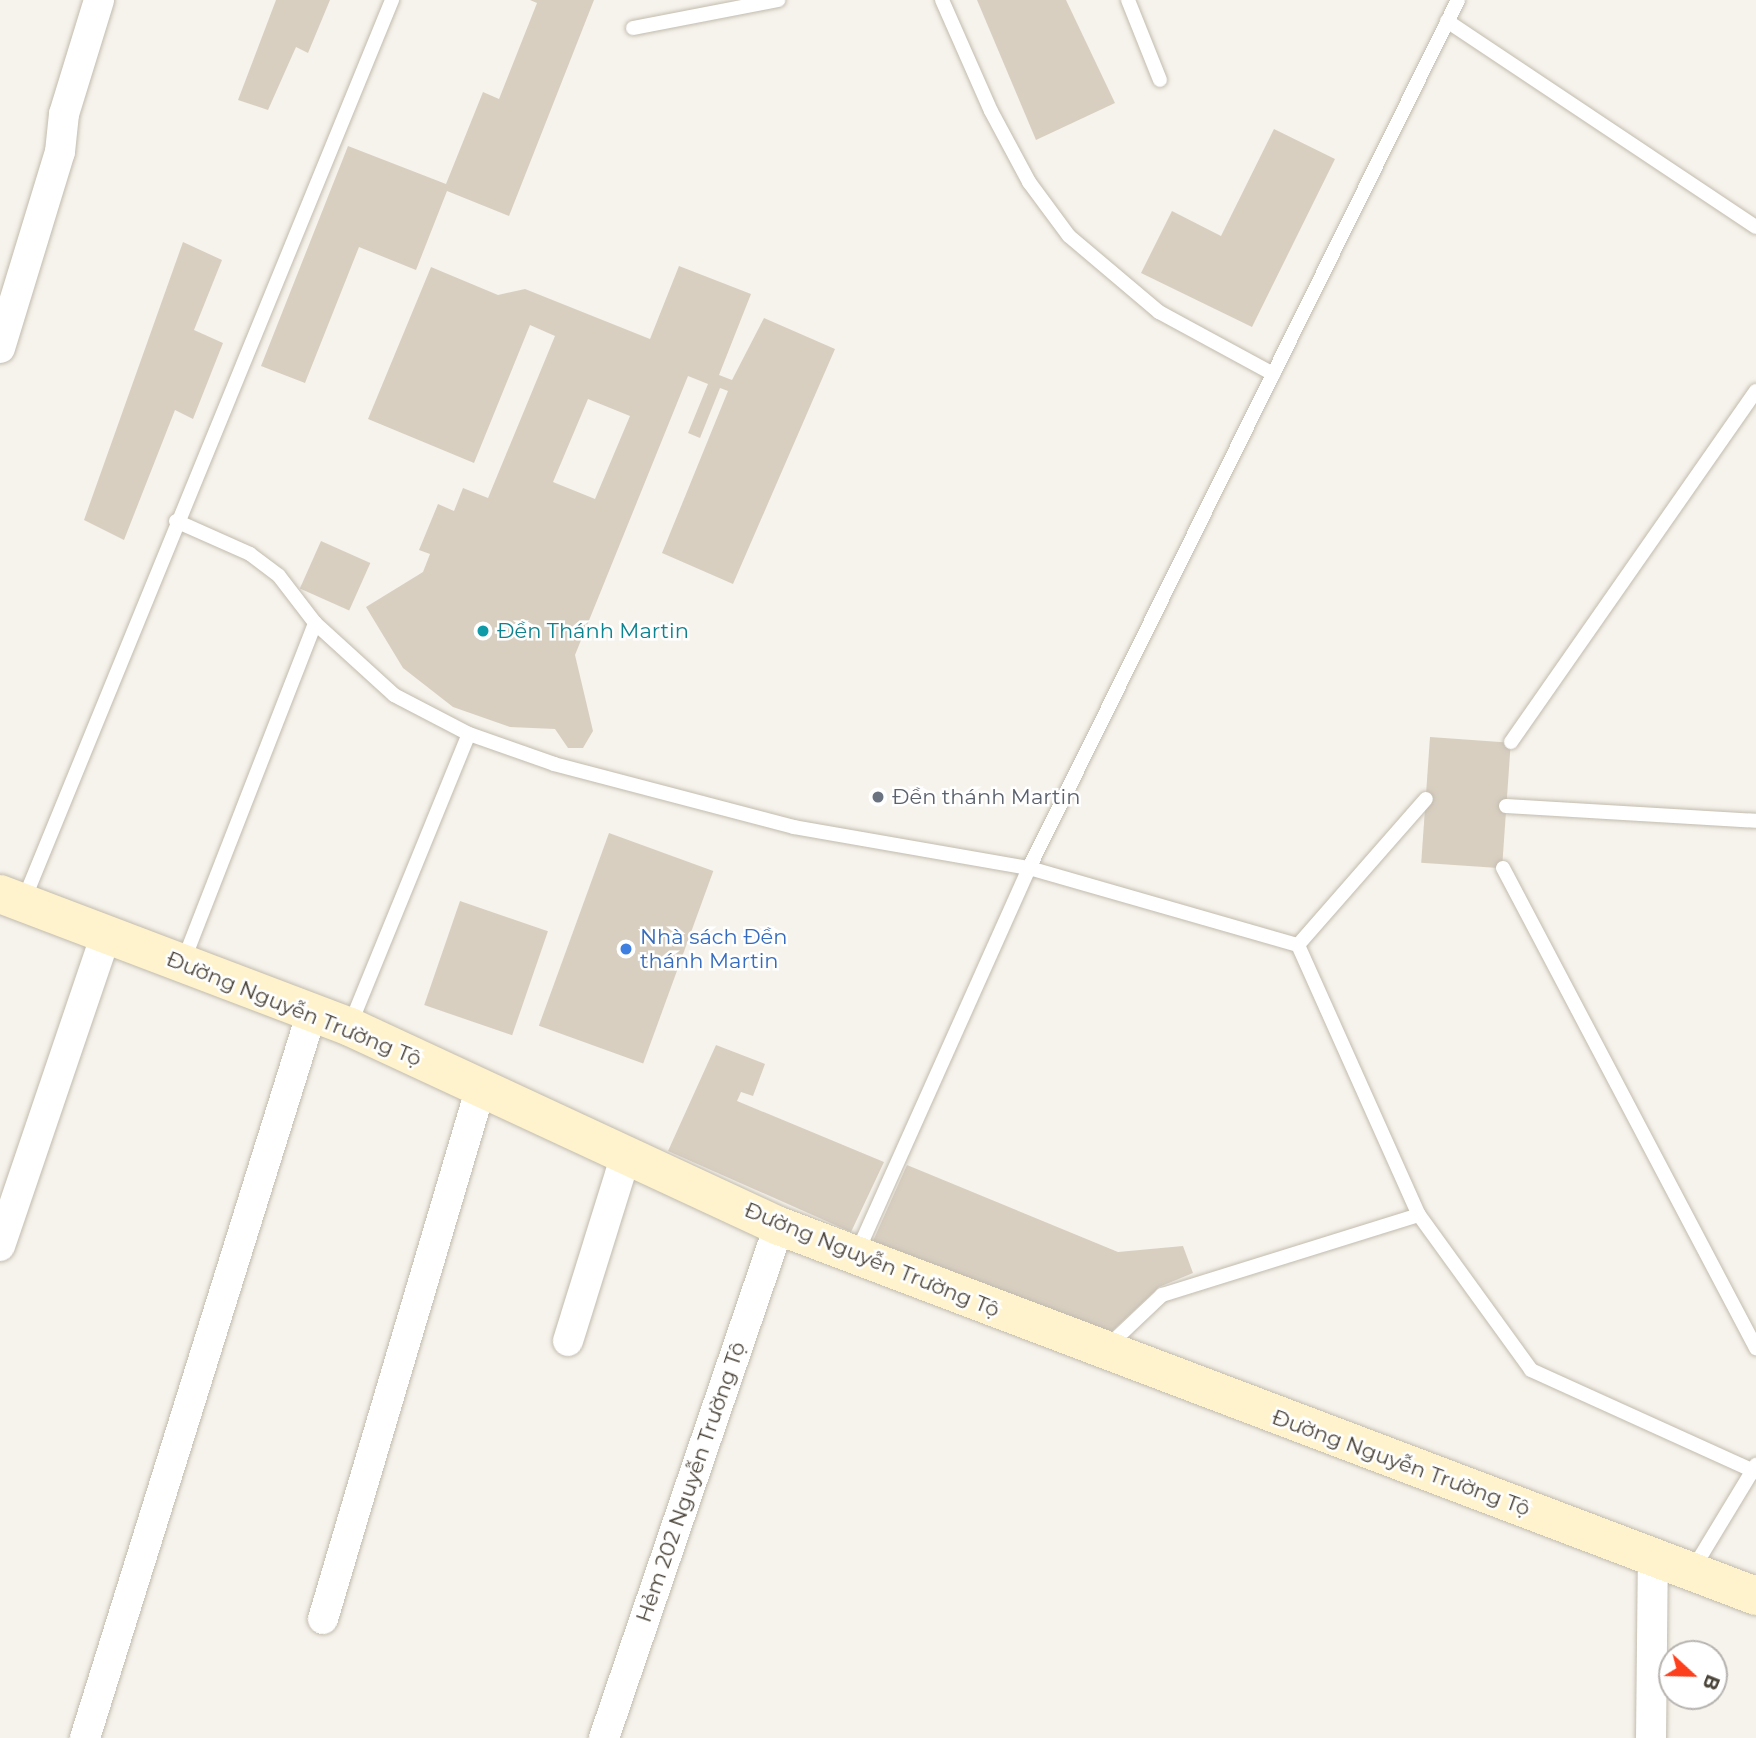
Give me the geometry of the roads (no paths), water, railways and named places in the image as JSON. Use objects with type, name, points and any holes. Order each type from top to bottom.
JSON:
[{"type":"main road","name":"Đường Nguyễn Trường Tộ","points":[[12,898],[349,1027],[779,1226],[1102,1351],[1756,1596]]},
{"type":"street","points":[[0,348],[60,152],[64,114],[99,0]]},
{"type":"street","points":[[0,1246],[106,934]]},
{"type":"street","points":[[85,1738],[312,1012]]},
{"type":"street","points":[[324,1619],[481,1087]]},
{"type":"street","points":[[568,1341],[626,1155]]},
{"type":"street","name":"Hẻm 202 Nguyễn Trường Tộ","points":[[604,1738],[779,1226]]},
{"type":"street","points":[[1651,1738],[1653,1556]]},
{"type":"lane","points":[[12,898],[176,521],[392,0]]},
{"type":"lane","points":[[633,28],[778,0]]},
{"type":"lane","points":[[942,0],[1022,170],[1069,236],[1159,312],[1272,374]]},
{"type":"lane","points":[[1128,0],[1160,80]]},
{"type":"lane","points":[[856,1256],[1029,868],[1458,0]]},
{"type":"lane","points":[[1447,21],[1756,227]]},
{"type":"lane","points":[[1511,742],[1756,391]]},
{"type":"lane","points":[[176,521],[250,554],[279,576],[315,623],[394,695],[469,734],[566,767],[793,827],[1029,868],[1298,945],[1419,1214],[1531,1370],[1755,1469],[1691,1571]]},
{"type":"lane","points":[[183,963],[315,623]]},
{"type":"lane","points":[[349,1027],[469,734]]},
{"type":"lane","points":[[1298,945],[1426,799]]},
{"type":"lane","points":[[1506,806],[1756,821]]},
{"type":"lane","points":[[1503,868],[1756,1348]]},
{"type":"lane","points":[[1102,1351],[1162,1295],[1419,1214]]},
{"type":"place","name":"Đền Thánh Martin","points":[[483,631]]},
{"type":"place","name":"Đền thánh Martin","points":[[878,797]]},
{"type":"place","name":"Nhà sách Đền thánh Martin","points":[[626,949]]}]
